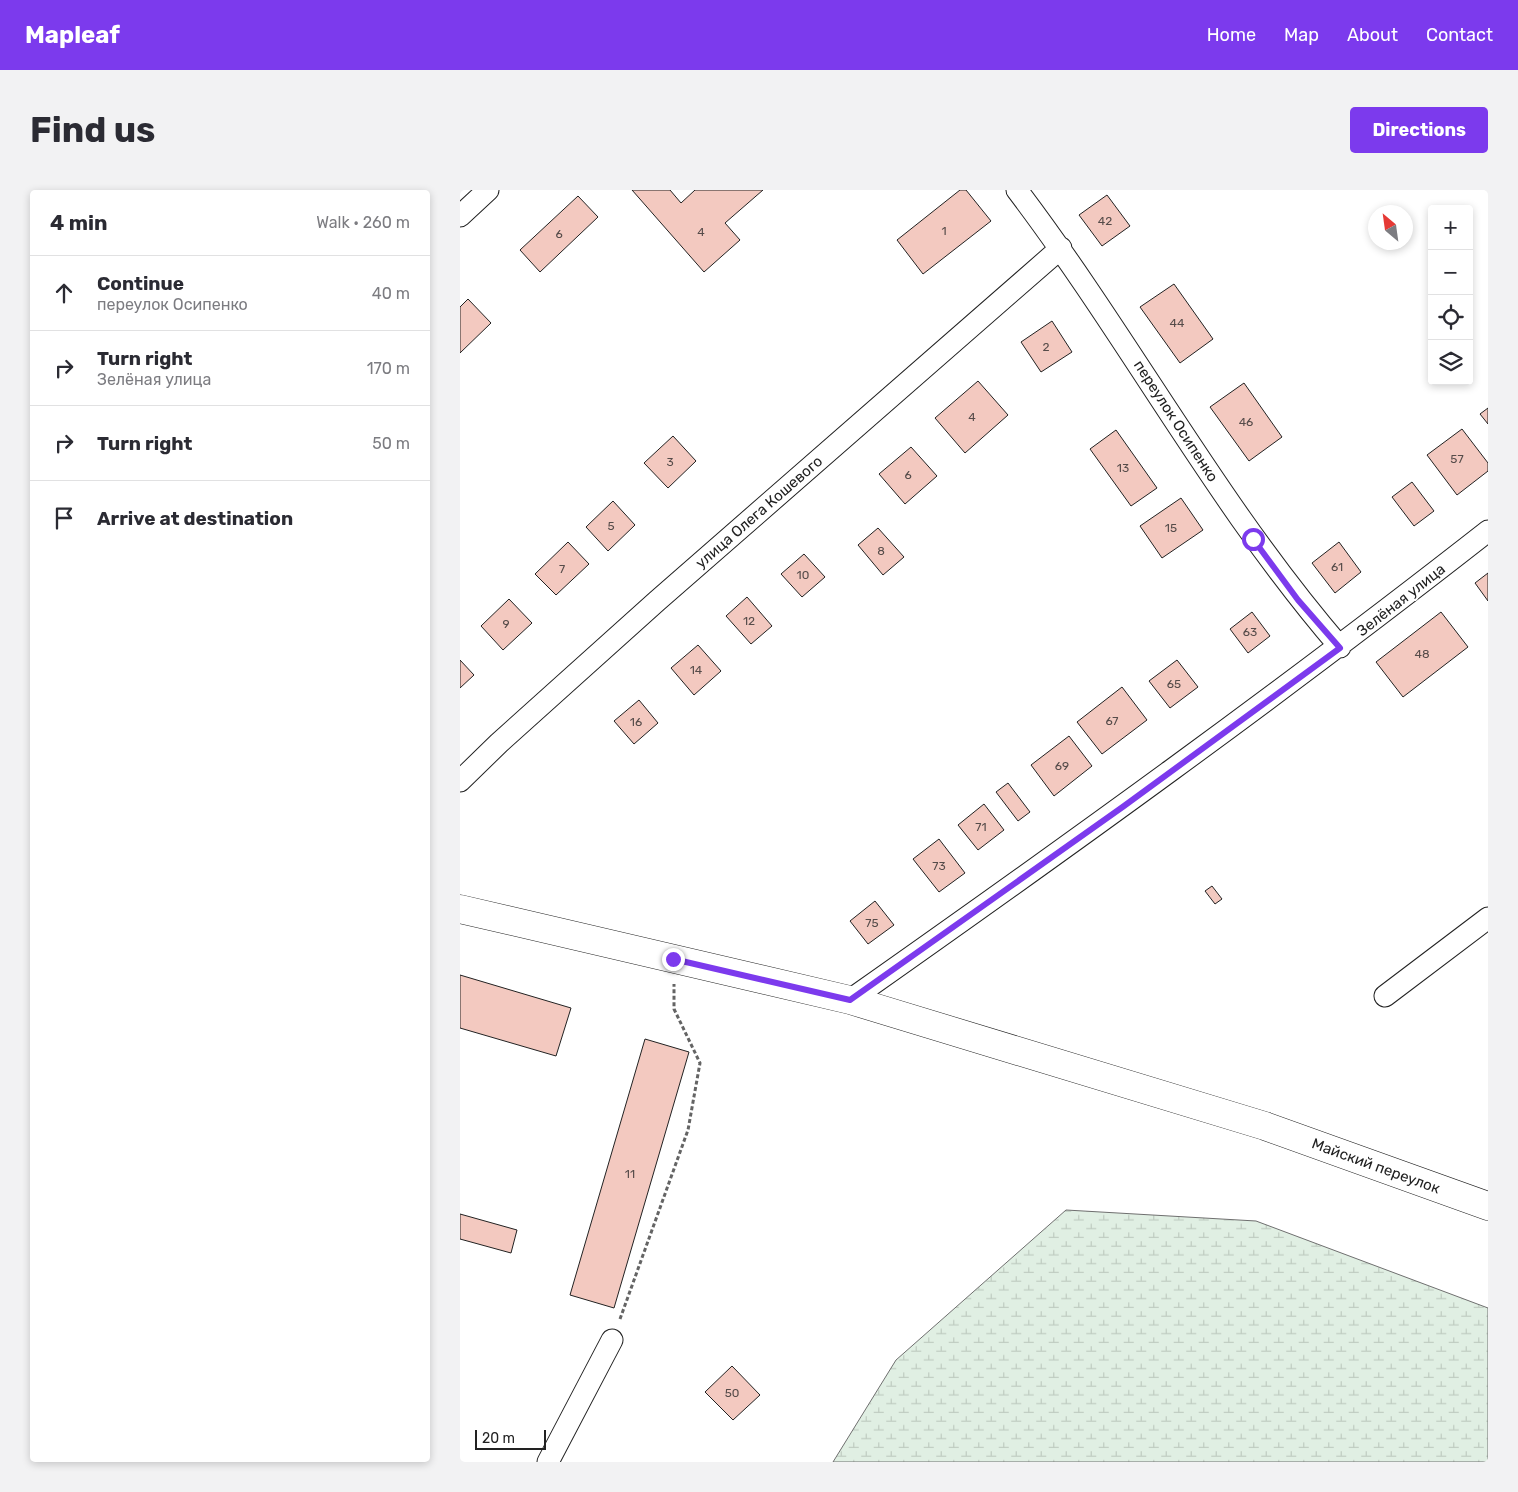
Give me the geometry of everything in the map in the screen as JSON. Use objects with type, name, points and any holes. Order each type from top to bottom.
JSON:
[{"type":"main road","name":"Майский переулок","points":[[460,909],[850,1000],[1264,1126],[1488,1206]]},
{"type":"street","points":[[460,216],[488,190]]},
{"type":"street","name":"переулок Осипенко","points":[[1017,190],[1061,248],[1253,539],[1298,600],[1340,648]]},
{"type":"street","name":"улица Олега Кошевого","points":[[460,781],[657,601],[1061,248]]},
{"type":"street","name":"Зелёная улица","points":[[850,1000],[1124,806],[1340,648],[1488,532]]},
{"type":"street","points":[[1384,996],[1488,918]]},
{"type":"street","points":[[548,1462],[612,1340]]},
{"type":"path","points":[[612,1340],[644,1259],[688,1130],[700,1063],[674,1009],[673,959]]},
{"type":"green space","points":[[1066,1210],[1256,1221],[1488,1308],[1488,1462],[833,1462],[896,1360]]},
{"type":"building","points":[[632,190],[670,190],[681,203],[695,190],[763,190],[725,223],[740,240],[704,272]]},
{"type":"building","points":[[960,190],[966,190],[991,221],[923,274],[897,240]]},
{"type":"building","points":[[1107,195],[1130,226],[1102,246],[1079,215]]},
{"type":"building","points":[[578,196],[598,217],[540,272],[520,250]]},
{"type":"building","points":[[1174,284],[1213,339],[1180,363],[1140,307]]},
{"type":"building","points":[[468,299],[491,323],[460,353],[460,307]]},
{"type":"building","points":[[1052,321],[1072,352],[1041,372],[1021,342]]},
{"type":"building","points":[[978,381],[1008,415],[965,453],[935,418]]},
{"type":"building","points":[[1244,383],[1282,437],[1249,461],[1210,407]]},
{"type":"building","points":[[1488,408],[1488,424],[1480,414]]},
{"type":"building","points":[[1462,429],[1488,463],[1488,471],[1457,495],[1427,455]]},
{"type":"building","points":[[1116,430],[1157,488],[1131,506],[1090,449]]},
{"type":"building","points":[[673,436],[696,461],[668,488],[644,463]]},
{"type":"building","points":[[911,447],[937,476],[905,504],[879,474]]},
{"type":"building","points":[[1412,482],[1434,511],[1414,526],[1392,497]]},
{"type":"building","points":[[1181,498],[1203,530],[1162,558],[1140,526]]},
{"type":"building","points":[[613,501],[635,525],[608,551],[586,527]]},
{"type":"building","points":[[878,528],[904,557],[883,575],[858,545]]},
{"type":"building","points":[[568,542],[589,564],[556,595],[535,574]]},
{"type":"building","points":[[1339,542],[1361,572],[1335,593],[1312,563]]},
{"type":"building","points":[[804,554],[825,577],[802,597],[781,574]]},
{"type":"building","points":[[1488,573],[1488,601],[1475,583]]},
{"type":"building","points":[[747,597],[772,626],[751,644],[726,616]]},
{"type":"building","points":[[509,599],[532,623],[503,650],[481,626]]},
{"type":"building","points":[[1252,612],[1270,636],[1248,653],[1230,629]]},
{"type":"building","points":[[1441,612],[1468,647],[1403,697],[1376,662]]},
{"type":"building","points":[[698,645],[721,671],[694,695],[671,668]]},
{"type":"building","points":[[460,660],[474,675],[460,688]]},
{"type":"building","points":[[1177,660],[1198,687],[1170,708],[1149,681]]},
{"type":"building","points":[[1122,687],[1147,720],[1102,754],[1077,722]]},
{"type":"building","points":[[639,700],[658,723],[634,744],[614,721]]},
{"type":"building","points":[[1069,736],[1092,766],[1054,796],[1031,765]]},
{"type":"building","points":[[1008,783],[1030,812],[1018,821],[996,792]]},
{"type":"building","points":[[984,804],[1004,830],[978,850],[958,825]]},
{"type":"building","points":[[939,839],[965,873],[939,892],[913,859]]},
{"type":"building","points":[[1212,886],[1222,899],[1215,904],[1205,891]]},
{"type":"building","points":[[875,901],[894,925],[868,944],[850,921]]},
{"type":"building","points":[[460,975],[571,1008],[556,1056],[460,1028]]},
{"type":"building","points":[[645,1039],[689,1052],[614,1308],[570,1295]]},
{"type":"building","points":[[460,1214],[517,1230],[511,1253],[460,1239]]},
{"type":"building","points":[[732,1366],[760,1395],[733,1420],[705,1392]]},
{"type":"route","points":[[673,959],[850,1000],[1124,806],[1340,648],[1298,600],[1253,539]]}]
